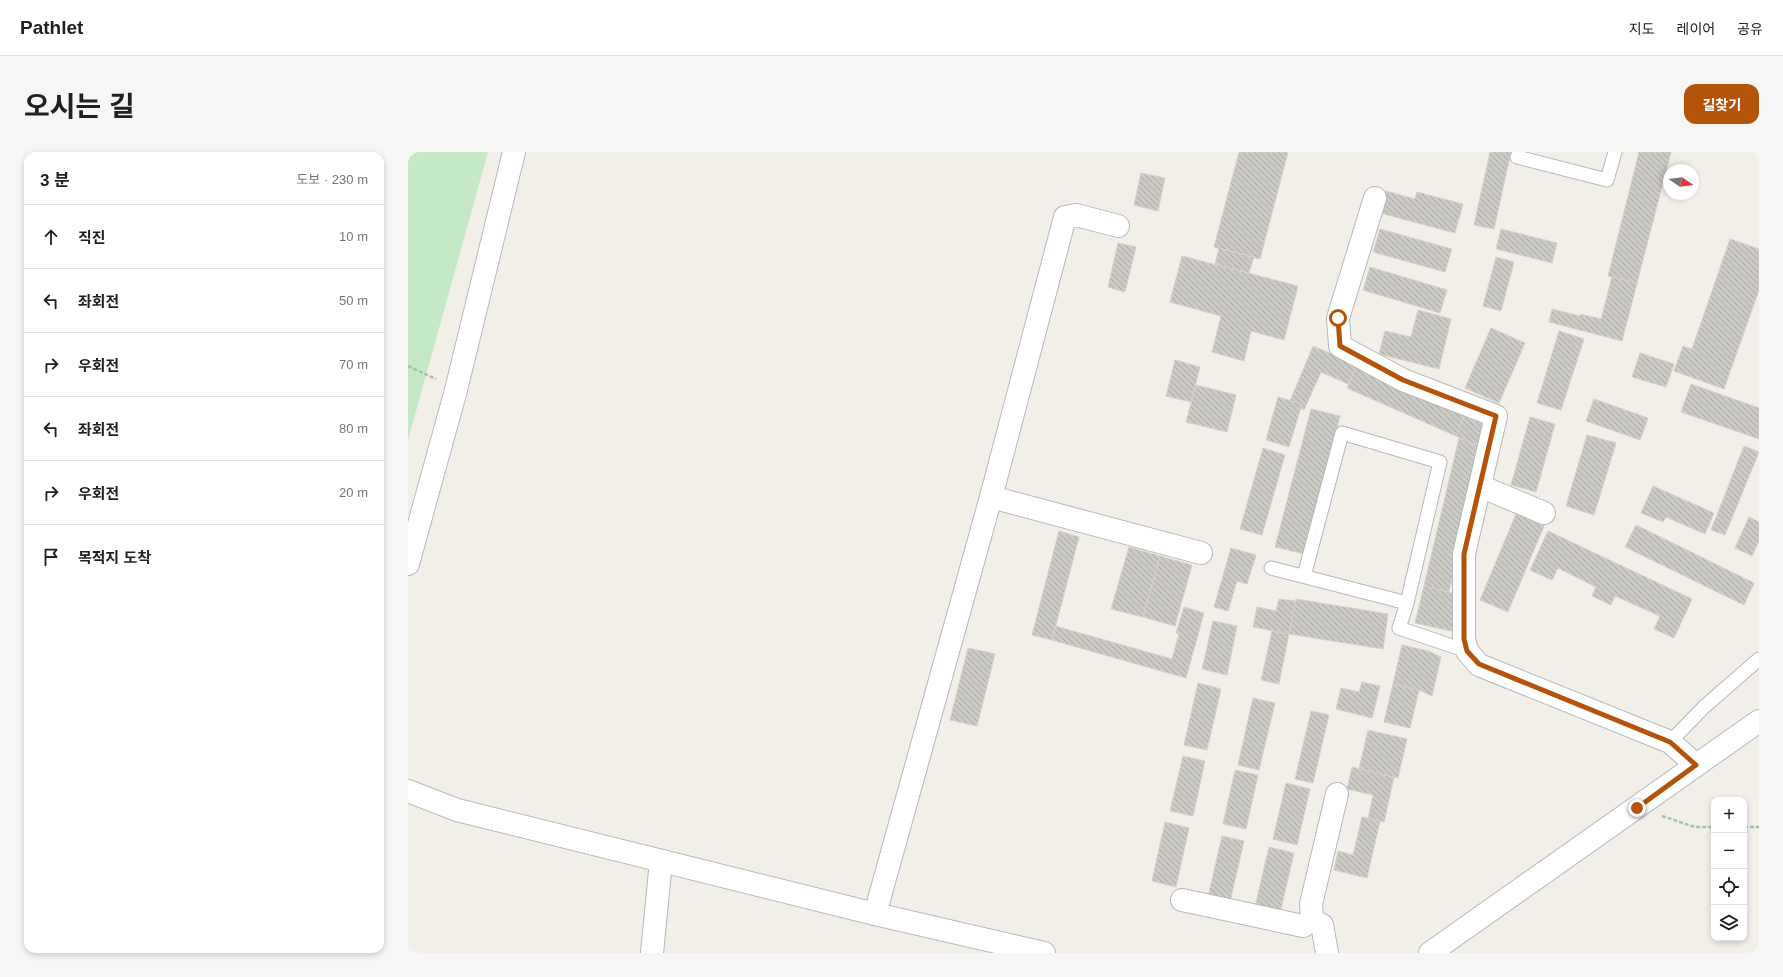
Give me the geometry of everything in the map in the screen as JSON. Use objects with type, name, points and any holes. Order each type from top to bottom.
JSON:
[{"type":"street","points":[[408,564],[456,390],[510,153]]},
{"type":"street","points":[[1375,198],[1338,318],[1340,346],[1403,380],[1496,416],[1464,554],[1464,639],[1467,651],[1479,664],[1670,742],[1696,765]]},
{"type":"street","points":[[876,914],[991,497],[1065,217],[1076,215],[1118,226]]},
{"type":"street","points":[[1480,486],[1544,513]]},
{"type":"street","points":[[991,497],[1200,554]]},
{"type":"street","points":[[1430,953],[1759,721]]},
{"type":"street","points":[[408,791],[457,810],[876,914],[1044,953]]},
{"type":"street","points":[[1312,920],[1311,904],[1337,794]]},
{"type":"street","points":[[652,953],[661,861]]},
{"type":"street","points":[[1182,900],[1303,926],[1312,920]]},
{"type":"street","points":[[1312,920],[1322,925],[1327,953]]},
{"type":"lane","points":[[1517,157],[1608,180],[1614,152]]},
{"type":"lane","points":[[1304,576],[1342,433],[1440,462],[1400,628],[1467,651]]},
{"type":"lane","points":[[1271,568],[1407,602]]},
{"type":"lane","points":[[1670,742],[1704,707],[1759,659]]},
{"type":"path","points":[[408,366],[456,390]]},
{"type":"path","points":[[1637,808],[1695,827],[1711,827]]},
{"type":"path","points":[[1747,827],[1759,827]]},
{"type":"green space","points":[[408,152],[488,152],[408,440]]},
{"type":"building","points":[[1239,152],[1288,152],[1260,259],[1214,247]]},
{"type":"building","points":[[1490,152],[1511,152],[1494,229],[1474,225]]},
{"type":"building","points":[[1639,152],[1671,152],[1668,164],[1663,164],[1663,183],[1637,283],[1608,276]]},
{"type":"building","points":[[1141,173],[1165,178],[1158,211],[1134,205]]},
{"type":"building","points":[[1386,191],[1415,199],[1417,192],[1463,204],[1455,233],[1380,213]]},
{"type":"building","points":[[1380,229],[1452,249],[1445,272],[1373,252]]},
{"type":"building","points":[[1501,229],[1557,243],[1552,263],[1496,249]]},
{"type":"building","points":[[1730,239],[1759,249],[1759,290],[1724,389],[1674,371],[1683,346],[1692,349]]},
{"type":"building","points":[[1118,243],[1136,247],[1125,292],[1108,287]]},
{"type":"building","points":[[1219,248],[1254,257],[1249,273],[1215,264]]},
{"type":"building","points":[[1182,256],[1298,286],[1284,340],[1251,331],[1244,361],[1212,352],[1221,316],[1170,302]]},
{"type":"building","points":[[1496,257],[1514,262],[1501,311],[1483,306]]},
{"type":"building","points":[[1370,267],[1447,290],[1440,313],[1363,290]]},
{"type":"building","points":[[1612,277],[1637,283],[1622,341],[1549,322],[1552,309],[1580,316],[1580,314],[1601,319]]},
{"type":"building","points":[[1418,310],[1451,319],[1439,369],[1379,354],[1385,331],[1411,337]]},
{"type":"building","points":[[1491,328],[1525,343],[1499,403],[1465,388]]},
{"type":"building","points":[[1559,331],[1584,339],[1561,410],[1537,403]]},
{"type":"building","points":[[1313,346],[1357,365],[1348,384],[1321,372],[1304,410],[1300,408],[1302,404],[1290,401]]},
{"type":"building","points":[[1640,353],[1674,364],[1666,387],[1632,377]]},
{"type":"building","points":[[1175,360],[1200,367],[1191,402],[1166,396]]},
{"type":"building","points":[[1357,365],[1466,413],[1456,436],[1347,388]]},
{"type":"building","points":[[1691,384],[1759,408],[1759,439],[1681,412]]},
{"type":"building","points":[[1196,385],[1236,395],[1227,432],[1186,422]]},
{"type":"building","points":[[1278,397],[1302,404],[1289,447],[1266,440]]},
{"type":"building","points":[[1594,399],[1648,418],[1640,440],[1586,421]]},
{"type":"building","points":[[1311,409],[1340,416],[1305,554],[1275,547]]},
{"type":"building","points":[[1464,416],[1488,427],[1483,448],[1456,436]]},
{"type":"building","points":[[1530,417],[1555,424],[1536,492],[1511,485]]},
{"type":"building","points":[[1587,435],[1616,443],[1594,515],[1566,506]]},
{"type":"building","points":[[1459,438],[1483,448],[1449,592],[1424,586]]},
{"type":"building","points":[[1744,446],[1759,452],[1725,535],[1711,530]]},
{"type":"building","points":[[1263,448],[1285,455],[1262,535],[1240,529]]},
{"type":"building","points":[[1653,486],[1714,513],[1705,534],[1666,517],[1663,522],[1641,513]]},
{"type":"building","points":[[1516,514],[1544,526],[1508,612],[1480,600]]},
{"type":"building","points":[[1749,517],[1759,522],[1759,541],[1752,556],[1735,548]]},
{"type":"building","points":[[1636,525],[1754,583],[1744,605],[1625,547]]},
{"type":"building","points":[[1059,531],[1079,537],[1052,640],[1032,635]]},
{"type":"building","points":[[1548,531],[1692,599],[1674,638],[1654,629],[1660,616],[1615,596],[1611,605],[1592,596],[1596,587],[1558,568],[1552,580],[1530,570]]},
{"type":"building","points":[[1129,547],[1160,556],[1143,617],[1111,609]]},
{"type":"building","points":[[1231,548],[1256,555],[1247,584],[1237,581],[1228,611],[1214,607]]},
{"type":"building","points":[[1160,556],[1192,565],[1175,626],[1143,617]]},
{"type":"building","points":[[1424,586],[1460,595],[1451,631],[1415,623]]},
{"type":"building","points":[[1279,599],[1296,601],[1289,634],[1253,627],[1257,607],[1276,611]]},
{"type":"building","points":[[1296,599],[1388,614],[1383,649],[1289,634]]},
{"type":"building","points":[[1184,607],[1204,613],[1186,678],[1052,640],[1055,626],[1172,659],[1179,634],[1176,633]]},
{"type":"building","points":[[1213,621],[1237,626],[1227,675],[1202,669]]},
{"type":"building","points":[[1272,631],[1289,634],[1279,684],[1261,680]]},
{"type":"building","points":[[1402,645],[1428,651],[1441,657],[1432,696],[1419,690],[1393,684]]},
{"type":"building","points":[[968,648],[995,654],[977,726],[950,720]]},
{"type":"building","points":[[1362,682],[1380,686],[1372,718],[1336,709],[1341,688],[1359,692]]},
{"type":"building","points":[[1198,683],[1221,689],[1207,750],[1184,745]]},
{"type":"building","points":[[1393,684],[1419,690],[1410,728],[1384,722]]},
{"type":"building","points":[[1253,698],[1275,703],[1259,770],[1238,765]]},
{"type":"building","points":[[1311,711],[1329,715],[1313,783],[1295,779]]},
{"type":"building","points":[[1368,730],[1407,739],[1398,778],[1359,769]]},
{"type":"building","points":[[1183,756],[1205,761],[1193,816],[1170,811]]},
{"type":"building","points":[[1352,767],[1394,777],[1384,822],[1368,819],[1373,795],[1347,789]]},
{"type":"building","points":[[1235,770],[1258,775],[1246,829],[1223,824]]},
{"type":"building","points":[[1286,783],[1310,789],[1297,845],[1273,839]]},
{"type":"building","points":[[1362,817],[1380,821],[1367,878],[1334,870],[1338,851],[1353,855]]},
{"type":"building","points":[[1165,822],[1189,828],[1176,887],[1152,881]]},
{"type":"building","points":[[1222,836],[1244,841],[1230,902],[1208,897]]},
{"type":"building","points":[[1269,847],[1294,853],[1280,913],[1255,907]]},
{"type":"route","points":[[1338,318],[1340,346],[1403,380],[1496,416],[1464,554],[1464,639],[1467,651],[1479,664],[1670,742],[1696,765],[1637,808]]}]
